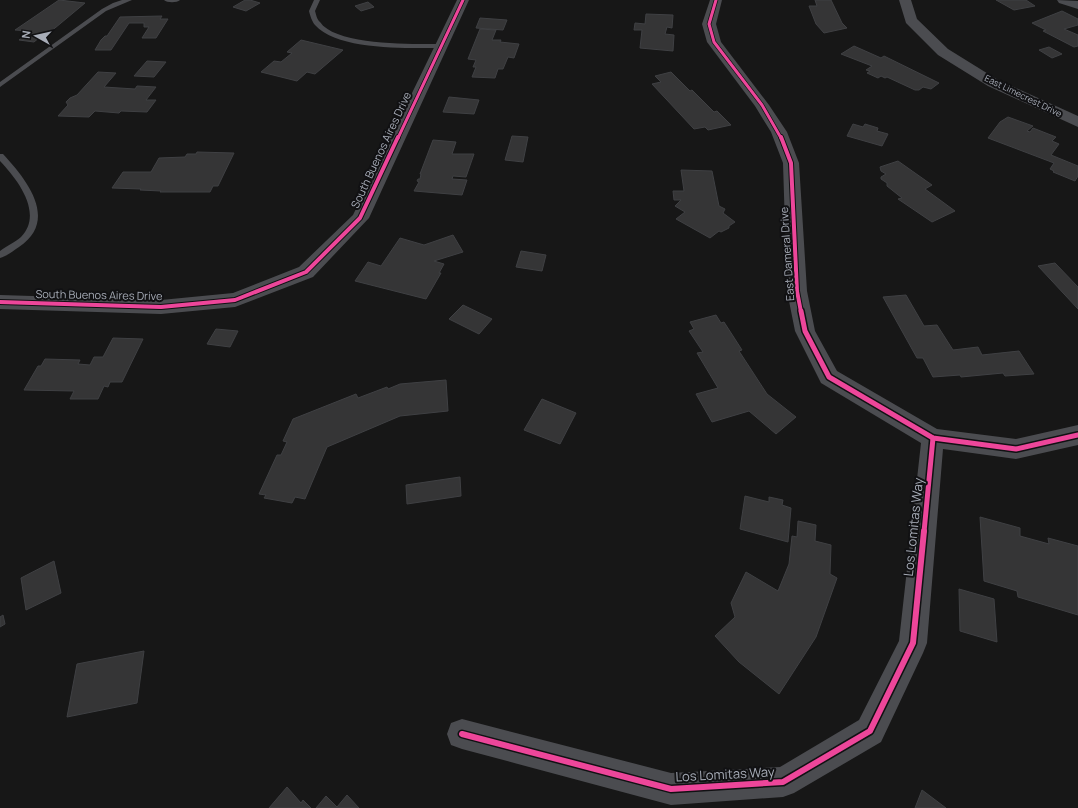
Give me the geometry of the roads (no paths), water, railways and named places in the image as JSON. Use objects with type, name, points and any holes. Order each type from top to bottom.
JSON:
[{"type":"street","name":"South Buenos Aires Drive","points":[[0,302],[161,307],[235,300],[306,272],[360,218],[463,0]]},
{"type":"street","name":"East Dameral Drive","points":[[716,0],[709,24],[714,42],[762,105],[779,132],[791,164],[798,291],[805,331],[828,377],[933,438],[1016,449],[1078,435]]},
{"type":"street","name":"East Limecrest Drive","points":[[905,0],[910,20],[943,52],[993,83],[1078,122]]},
{"type":"street","points":[[1063,0],[1078,5]]},
{"type":"street","name":"Los Lomitas Way","points":[[462,734],[671,789],[783,782],[870,731],[913,643],[933,438]]},
{"type":"lane","points":[[0,85],[104,10],[115,4],[130,0]]},
{"type":"lane","points":[[167,0],[177,0]]},
{"type":"lane","points":[[317,0],[312,10],[314,17],[327,33],[334,36],[382,45],[441,46]]},
{"type":"lane","points":[[0,156],[17,174],[34,207],[34,223],[24,239],[0,255]]}]
